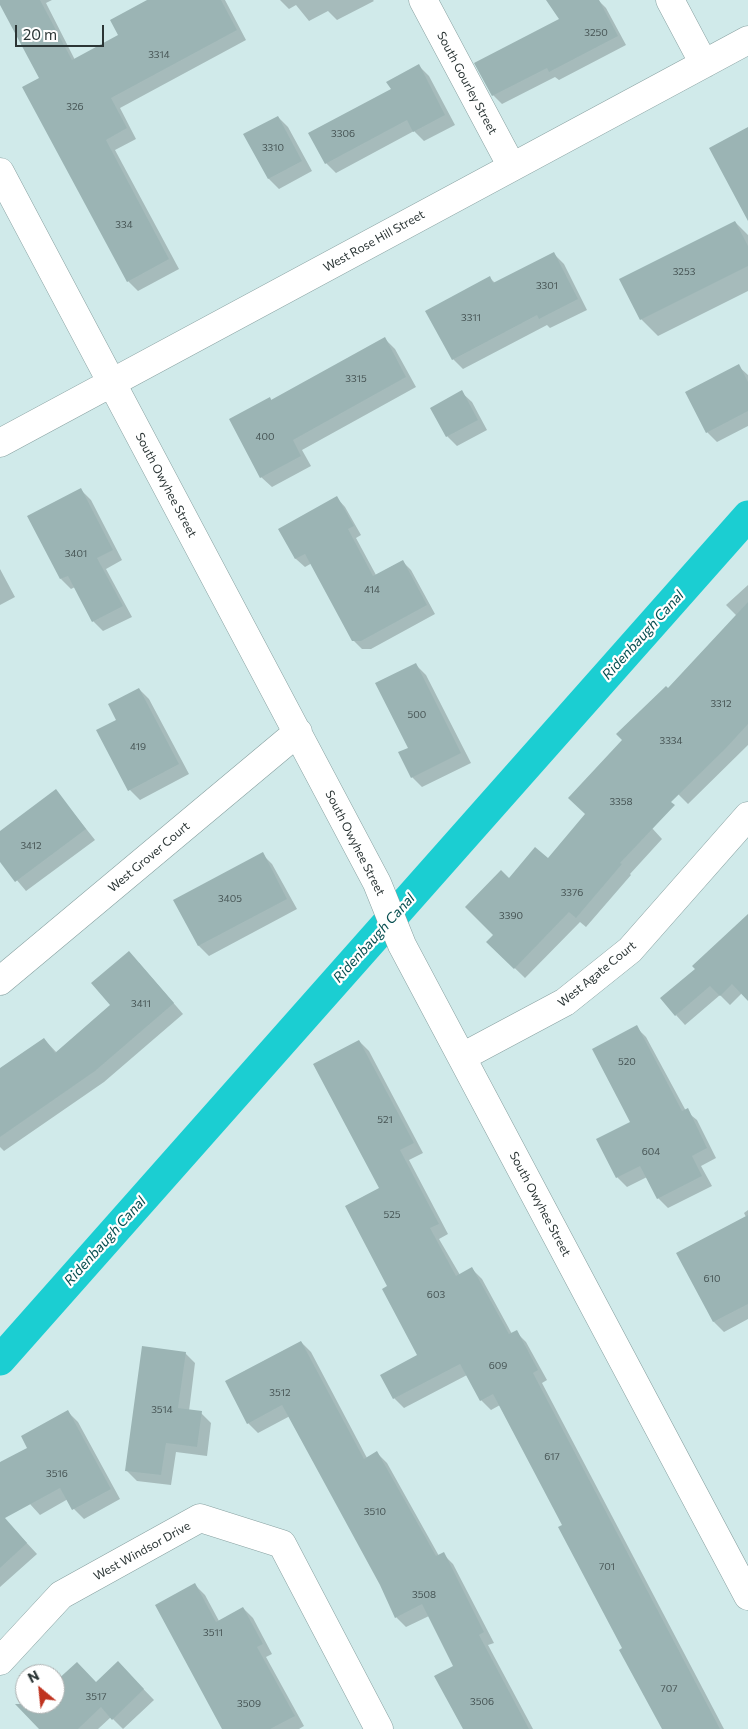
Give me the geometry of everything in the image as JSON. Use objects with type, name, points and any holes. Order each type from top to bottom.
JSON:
[{"type":"street","name":"South Gourley Street","points":[[423,0],[512,166]]},
{"type":"street","points":[[670,0],[704,64]]},
{"type":"street","name":"West Rose Hill Street","points":[[0,443],[748,40]]},
{"type":"street","name":"South Owyhee Street","points":[[0,172],[298,732],[376,883],[402,945],[748,1596]]},
{"type":"street","name":"West Grover Court","points":[[0,982],[298,732]]},
{"type":"street","name":"West Agate Court","points":[[462,1057],[564,1002],[630,950],[748,816]]},
{"type":"street","name":"West Windsor Drive","points":[[0,1662],[61,1595],[200,1518],[282,1544],[379,1729]]},
{"type":"building","points":[[0,0],[40,0],[72,60],[118,35],[110,20],[147,0],[221,0],[237,30],[111,98],[127,128],[106,140],[169,259],[127,282],[22,87],[39,78],[0,5]]},
{"type":"building","points":[[546,0],[599,0],[618,36],[549,72],[547,68],[492,96],[474,63],[559,19]]},
{"type":"building","points":[[419,64],[445,115],[413,132],[407,120],[325,164],[308,133],[391,89],[386,82]]},
{"type":"building","points":[[278,116],[302,161],[268,179],[243,134]]},
{"type":"building","points":[[748,127],[748,221],[709,148]]},
{"type":"building","points":[[735,221],[748,246],[748,266],[640,320],[619,279]]},
{"type":"building","points":[[554,252],[578,299],[539,319],[537,315],[452,360],[425,311],[490,276],[493,283]]},
{"type":"building","points":[[385,337],[406,377],[293,440],[301,456],[260,478],[229,419],[270,397],[271,400]]},
{"type":"building","points":[[739,364],[748,382],[748,411],[706,433],[685,392]]},
{"type":"building","points":[[462,390],[478,420],[446,437],[430,408]]},
{"type":"building","points":[[81,488],[113,550],[97,558],[123,606],[92,622],[68,576],[60,579],[27,516]]},
{"type":"building","points":[[337,496],[354,526],[348,529],[373,576],[403,560],[427,605],[361,641],[352,641],[305,554],[295,559],[278,529]]},
{"type":"building","points":[[748,602],[748,724],[671,802],[675,805],[620,863],[622,864],[576,918],[569,912],[514,969],[486,942],[493,935],[465,907],[501,870],[509,878],[535,847],[548,858],[585,814],[568,798],[622,740],[616,734],[666,686],[668,688]]},
{"type":"building","points":[[416,663],[461,753],[411,778],[398,752],[408,748],[375,683]]},
{"type":"building","points":[[139,688],[179,764],[128,791],[96,730],[116,720],[108,704]]},
{"type":"building","points":[[56,789],[86,829],[15,882],[0,862],[0,831]]},
{"type":"building","points":[[263,852],[287,899],[198,946],[173,900]]},
{"type":"building","points":[[748,914],[748,1001],[732,984],[720,996],[710,986],[675,1016],[660,998],[695,969],[692,966]]},
{"type":"building","points":[[129,951],[174,1003],[95,1071],[0,1137],[0,1068],[44,1038],[55,1053],[110,1005],[91,983]]},
{"type":"building","points":[[637,1025],[682,1111],[688,1108],[707,1148],[692,1156],[702,1176],[657,1199],[640,1166],[616,1178],[596,1139],[630,1122],[592,1049]]},
{"type":"building","points":[[359,1040],[414,1143],[400,1150],[439,1224],[430,1228],[456,1276],[472,1267],[509,1334],[517,1330],[538,1370],[533,1373],[720,1729],[662,1729],[619,1650],[622,1648],[558,1527],[562,1525],[493,1394],[480,1401],[460,1364],[393,1399],[380,1375],[417,1355],[382,1289],[387,1286],[345,1206],[379,1188],[313,1064]]},
{"type":"building","points":[[748,1215],[748,1304],[713,1322],[676,1253]]},
{"type":"building","points":[[301,1341],[364,1459],[377,1451],[436,1556],[444,1552],[484,1632],[479,1635],[529,1729],[463,1729],[434,1676],[453,1666],[422,1604],[395,1618],[380,1585],[282,1405],[247,1424],[225,1381]]},
{"type":"building","points":[[142,1346],[186,1352],[178,1408],[202,1411],[197,1447],[166,1443],[161,1475],[125,1471]]},
{"type":"building","points":[[68,1410],[111,1489],[72,1510],[60,1488],[5,1518],[27,1543],[0,1568],[0,1462],[27,1448],[21,1436]]},
{"type":"building","points":[[195,1583],[216,1622],[243,1607],[263,1644],[257,1647],[295,1716],[270,1729],[222,1729],[155,1605]]},
{"type":"building","points":[[118,1661],[144,1689],[112,1720],[101,1707],[78,1729],[39,1729],[25,1714],[65,1714],[65,1673],[77,1662],[96,1682]]},
{"type":"waterway","name":"Ridenbaugh Canal","points":[[0,1360],[748,516]]}]
